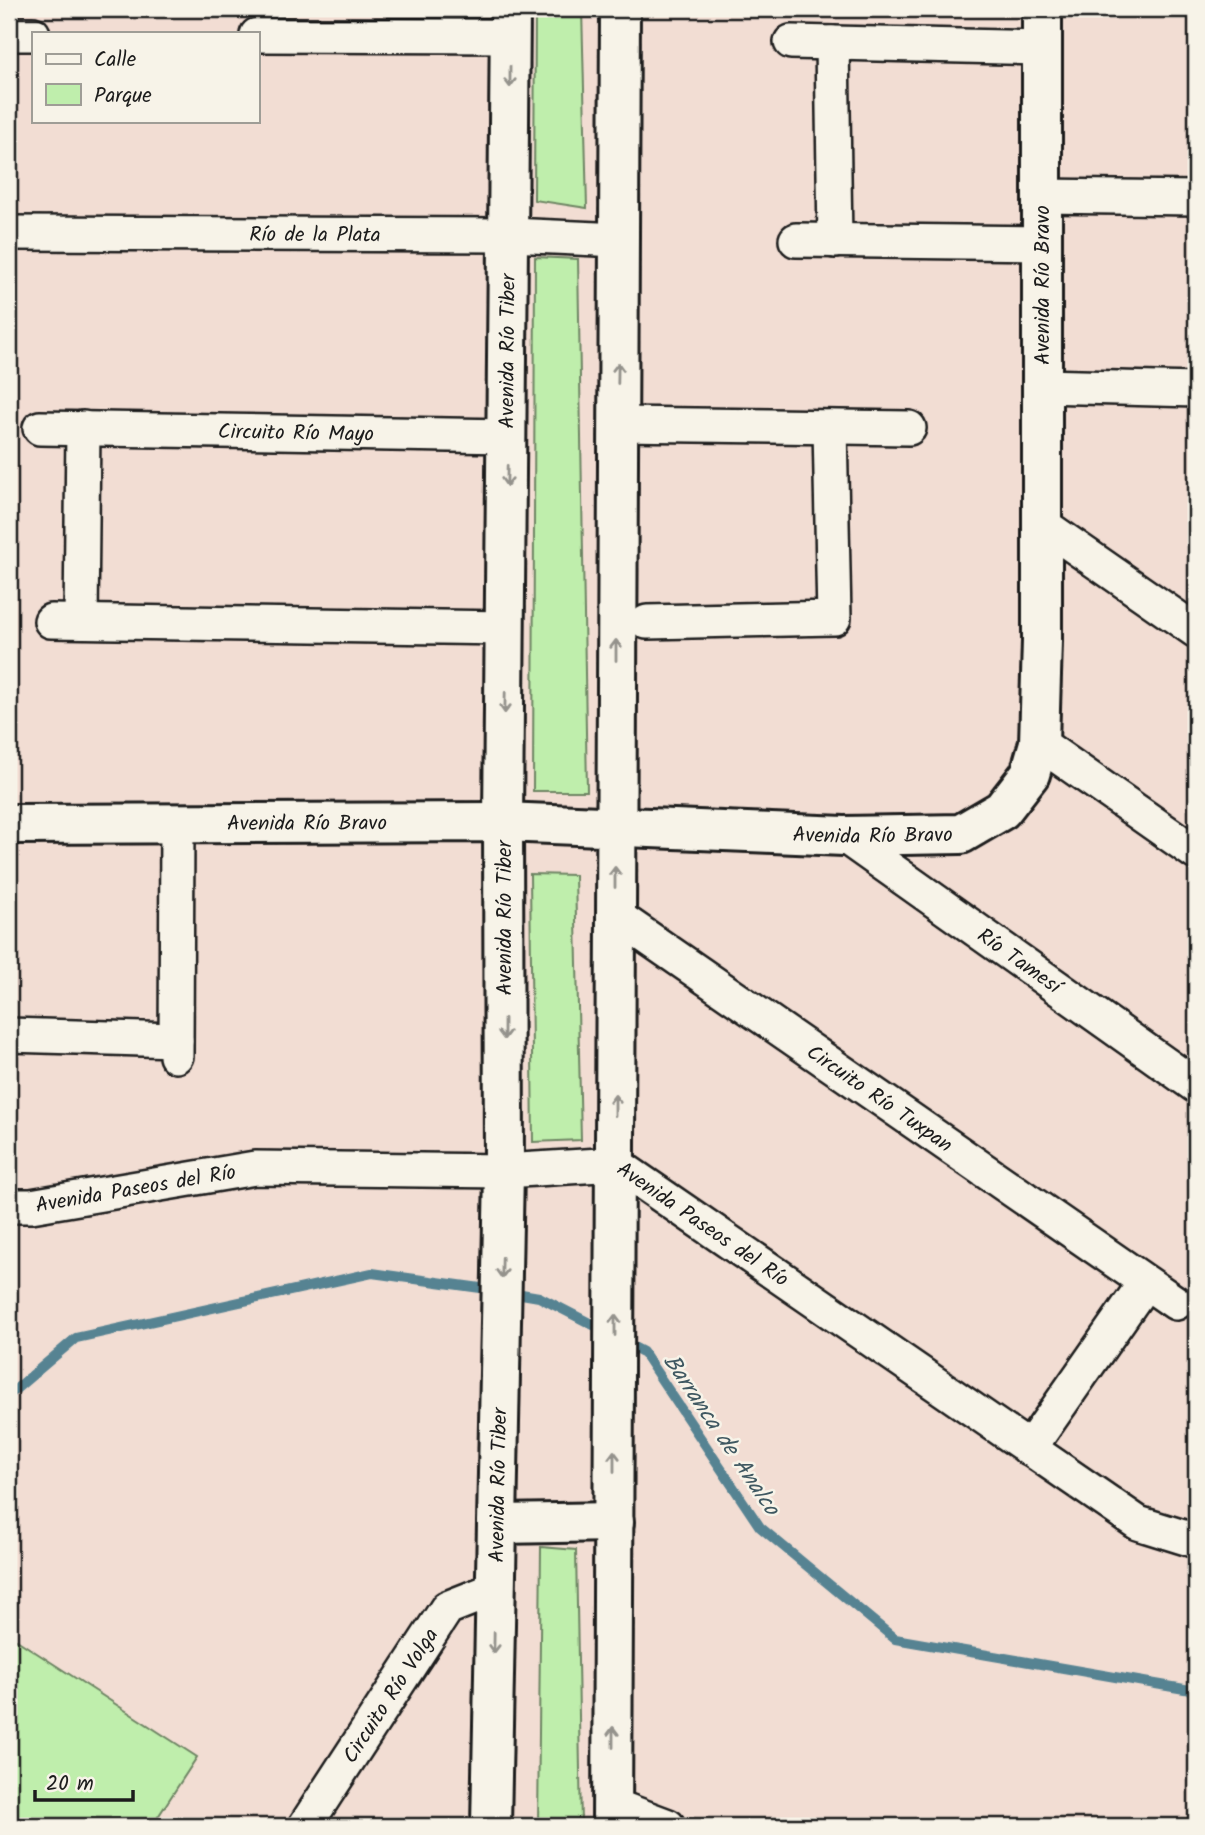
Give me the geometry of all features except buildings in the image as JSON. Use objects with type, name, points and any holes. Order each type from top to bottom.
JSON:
[{"type":"street","points":[[620,9],[612,1816],[668,1826]]},
{"type":"street","name":"Avenida Río Bravo","points":[[9,824],[503,822],[615,829],[844,836],[961,834],[1002,810],[1030,774],[1039,743],[1042,524],[1042,9]]},
{"type":"street","points":[[259,35],[510,22]]},
{"type":"street","name":"Avenida Río Tiber","points":[[491,1826],[504,1189],[503,822],[510,22]]},
{"type":"street","points":[[9,34],[32,34]]},
{"type":"street","points":[[791,42],[1042,48]]},
{"type":"street","points":[[831,43],[835,240]]},
{"type":"street","points":[[1041,196],[1196,198]]},
{"type":"street","name":"Río de la Plata","points":[[9,233],[510,235],[620,240]]},
{"type":"street","points":[[796,240],[1041,243]]},
{"type":"street","points":[[1042,386],[1196,390]]},
{"type":"street","points":[[618,424],[909,428]]},
{"type":"street","points":[[647,622],[834,618],[830,427]]},
{"type":"street","name":"Circuito Río Mayo","points":[[40,428],[508,436]]},
{"type":"street","points":[[83,428],[66,621],[506,628]]},
{"type":"street","points":[[1042,524],[1196,631]]},
{"type":"street","points":[[1039,743],[1196,853]]},
{"type":"street","points":[[9,1035],[176,1048],[177,824]]},
{"type":"street","name":"Río Tamesí","points":[[844,836],[1196,1086]]},
{"type":"street","name":"Circuito Río Tuxpan","points":[[615,915],[1176,1303]]},
{"type":"street","name":"Avenida Paseos del Río","points":[[9,1206],[31,1206],[255,1168],[504,1189],[615,1164],[1138,1523],[1196,1541]]},
{"type":"street","points":[[1029,1449],[1145,1283]]},
{"type":"street","points":[[497,1524],[614,1522]]},
{"type":"street","name":"Circuito Río Volga","points":[[305,1826],[447,1608],[495,1589]]},
{"type":"green space","points":[[535,9],[582,9],[587,208],[534,200]]},
{"type":"green space","points":[[535,257],[578,259],[587,791],[533,791]]},
{"type":"green space","points":[[530,874],[575,875],[581,1140],[533,1142]]},
{"type":"green space","points":[[541,1547],[576,1550],[581,1826],[538,1826]]},
{"type":"green space","points":[[9,1635],[197,1757],[152,1826],[9,1826]]},
{"type":"waterway","name":"Barranca de Analco","points":[[9,1395],[76,1338],[372,1273],[495,1290]]},
{"type":"waterway","name":"Barranca de Analco","points":[[510,1292],[539,1297],[605,1331]]},
{"type":"waterway","name":"Barranca de Analco","points":[[624,1342],[643,1352],[760,1527],[895,1639],[1196,1691]]}]
